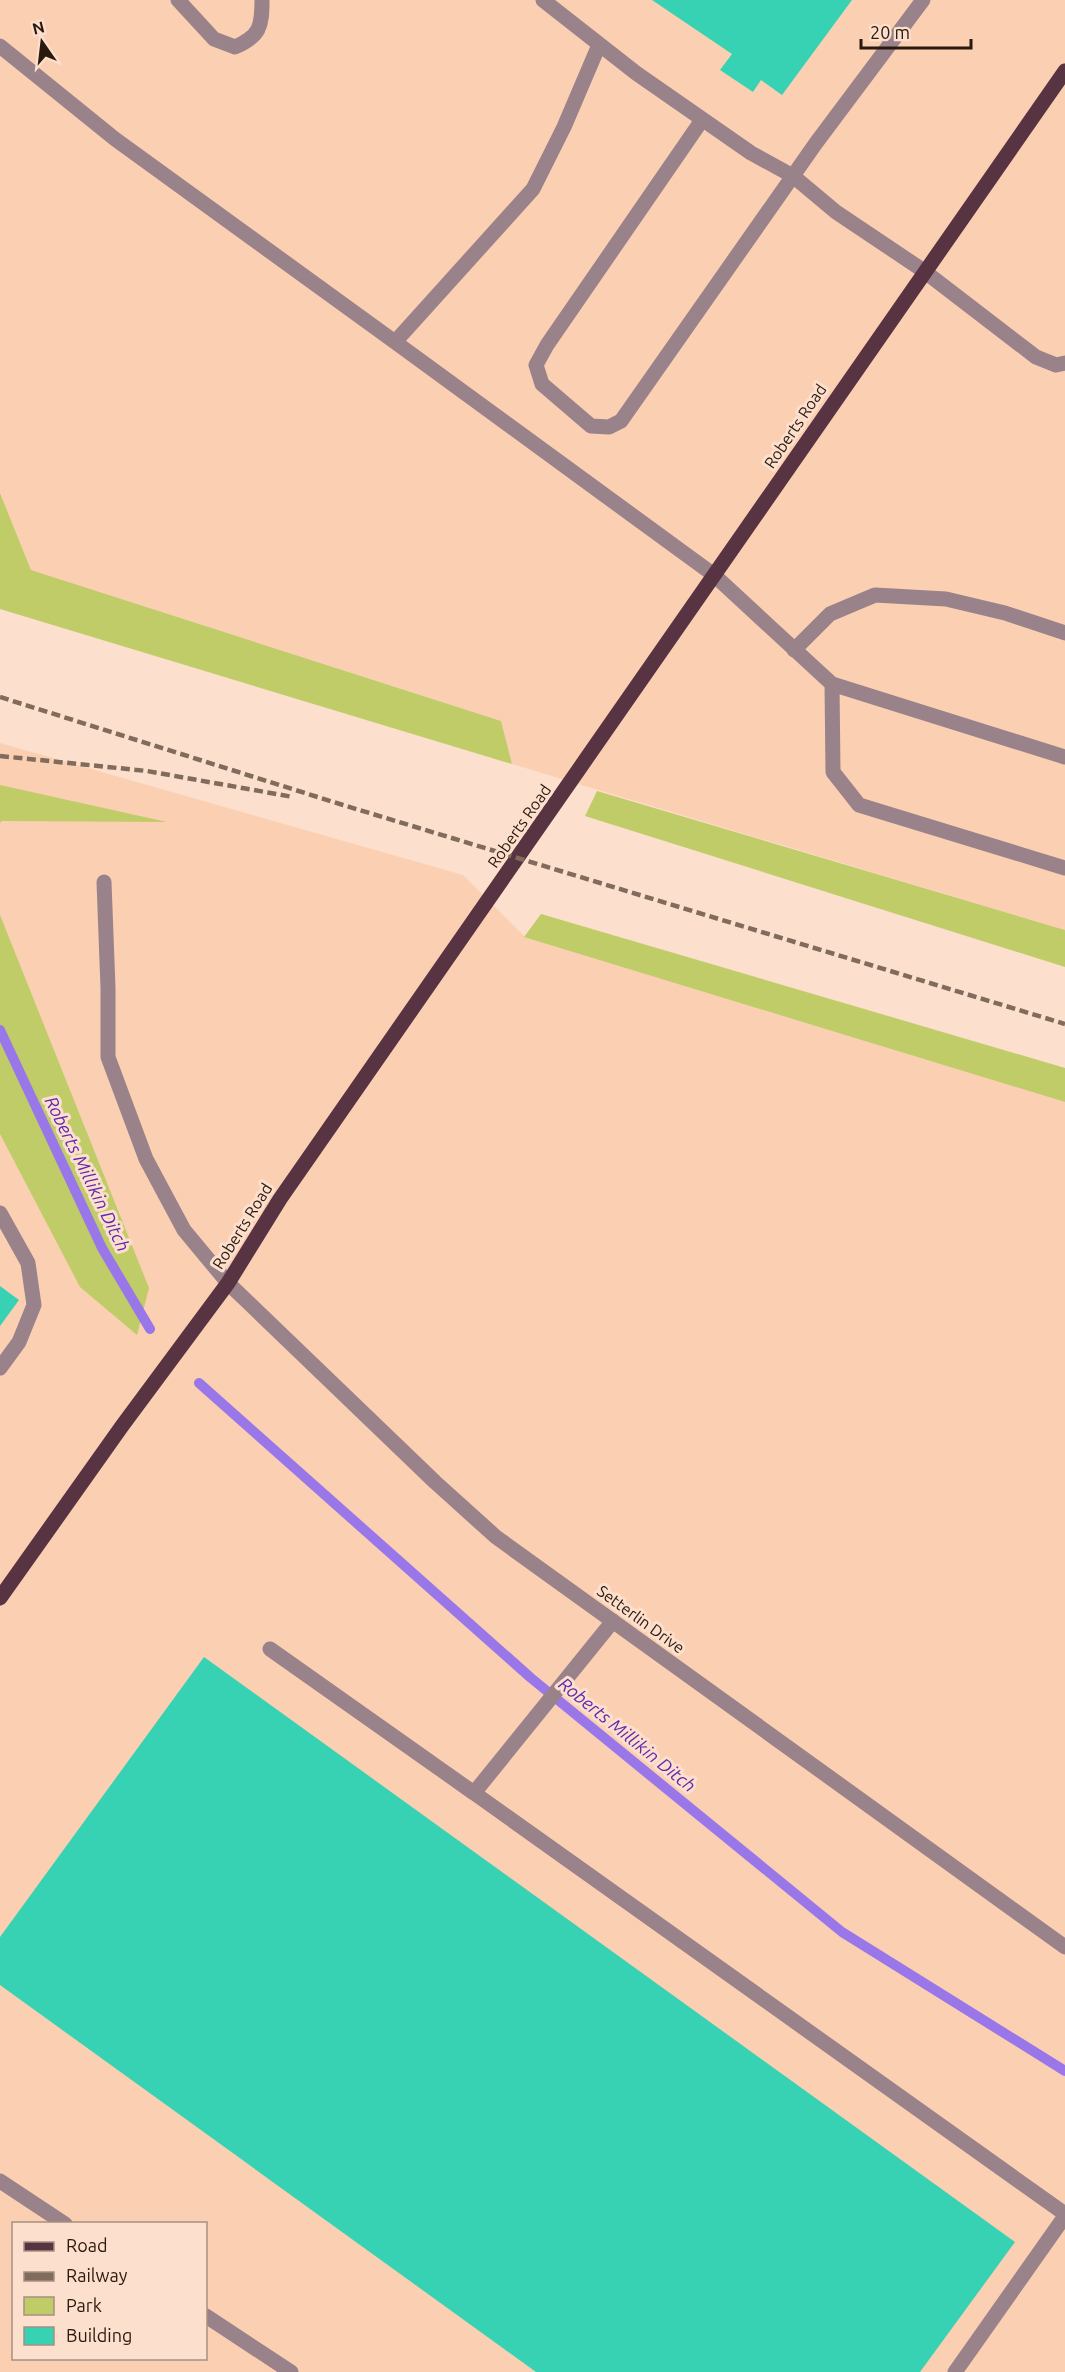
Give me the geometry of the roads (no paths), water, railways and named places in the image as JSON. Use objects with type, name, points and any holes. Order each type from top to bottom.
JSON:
[{"type":"main road","name":"Roberts Road","points":[[0,1598],[122,1426],[228,1283],[280,1199],[1065,71]]},
{"type":"street","points":[[178,0],[214,39],[235,47],[249,40],[262,24],[262,0]]},
{"type":"street","points":[[543,0],[599,45],[702,120],[751,153],[793,176],[836,212],[924,271],[1036,357],[1056,365],[1065,363]]},
{"type":"street","points":[[702,120],[547,345],[536,365],[542,384],[591,426],[609,427],[621,420],[793,176],[923,0]]},
{"type":"street","points":[[396,342],[533,189],[564,127],[599,45]]},
{"type":"street","points":[[0,46],[115,139],[714,575],[832,684],[1065,757]]},
{"type":"street","points":[[794,650],[830,614],[874,595],[946,598],[1065,633]]},
{"type":"street","points":[[832,684],[833,772],[859,805],[1065,868]]},
{"type":"street","name":"Setterlin Drive","points":[[104,882],[108,1058],[146,1159],[184,1230],[228,1283],[435,1482],[496,1537],[1065,1947]]},
{"type":"street","points":[[0,1213],[28,1263],[34,1305],[19,1342],[0,1368]]},
{"type":"street","points":[[474,1793],[613,1621]]},
{"type":"street","points":[[270,1649],[1065,2215],[955,2372]]},
{"type":"street","points":[[0,2181],[63,2222]]},
{"type":"street","points":[[207,2317],[291,2372]]},
{"type":"waterway","name":"Roberts Millikin Ditch","points":[[0,1030],[102,1248],[150,1329]]},
{"type":"waterway","name":"Roberts Millikin Ditch","points":[[199,1383],[531,1678],[842,1932],[1065,2071]]},
{"type":"railway","points":[[0,697],[343,805],[1065,1024]]},
{"type":"railway","points":[[0,756],[147,771],[293,797]]}]
